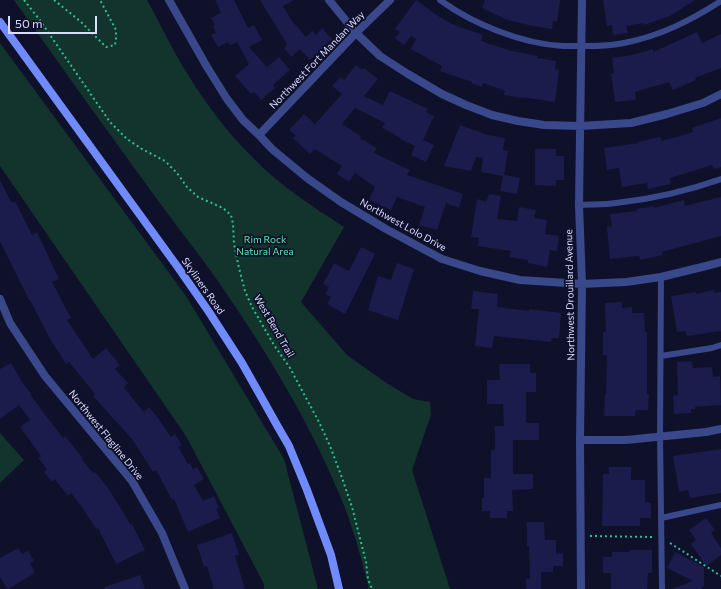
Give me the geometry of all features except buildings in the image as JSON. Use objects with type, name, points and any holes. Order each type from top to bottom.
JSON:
[{"type":"street","name":"Northwest Lolo Drive","points":[[169,0],[227,99],[243,120],[272,149],[307,178],[341,202],[386,229],[442,259],[480,271],[520,280],[582,284],[626,282],[661,276],[721,262]]},
{"type":"street","points":[[329,0],[356,33],[380,56],[442,94],[492,115],[544,125],[580,126],[631,123],[667,114],[703,102],[721,94]]},
{"type":"street","name":"Northwest Fort Mandan Way","points":[[259,135],[356,33],[390,0]]},
{"type":"street","name":"Northwest Drouillard Avenue","points":[[581,589],[580,440],[582,284],[579,205],[582,0]]},
{"type":"street","name":"Skyliners Road","points":[[0,22],[177,266],[242,363],[289,446],[331,555],[339,589]]},
{"type":"street","name":"Northwest Flagline Drive","points":[[0,299],[10,322],[45,376],[132,481],[162,534],[185,589]]},
{"type":"street","points":[[580,440],[626,440],[706,432],[721,429]]},
{"type":"lane","points":[[440,0],[470,19],[510,36],[545,44],[563,46],[608,46],[642,38],[666,31],[688,21],[721,1]]},
{"type":"lane","points":[[579,205],[614,203],[653,198],[686,191],[721,179]]},
{"type":"lane","points":[[661,276],[662,356],[660,436],[662,589]]},
{"type":"lane","points":[[662,356],[712,348],[721,345]]},
{"type":"lane","points":[[662,518],[721,505]]},
{"type":"path","name":"West Bend Trail","points":[[24,0],[39,19],[110,122],[127,139],[165,161],[177,173],[187,187],[198,196],[223,208],[231,215],[234,244],[245,291],[252,307],[274,345],[290,368],[320,422],[352,507],[366,562],[368,579],[372,589]]},
{"type":"path","points":[[54,0],[80,21],[106,47],[115,46],[116,30],[100,0]]},
{"type":"green space","name":"Rim Rock Natural Area","points":[[14,0],[147,0],[188,75],[202,97],[234,138],[273,177],[296,195],[344,227],[301,302],[347,355],[385,382],[413,399],[430,402],[431,415],[412,470],[450,589],[369,589],[360,553],[345,507],[327,466],[298,408],[247,324],[210,270],[125,155]]},
{"type":"green space","points":[[0,43],[186,296],[284,459],[318,589],[264,589],[264,584],[186,436],[0,166]]},
{"type":"green space","points":[[0,433],[24,460],[0,483]]}]
